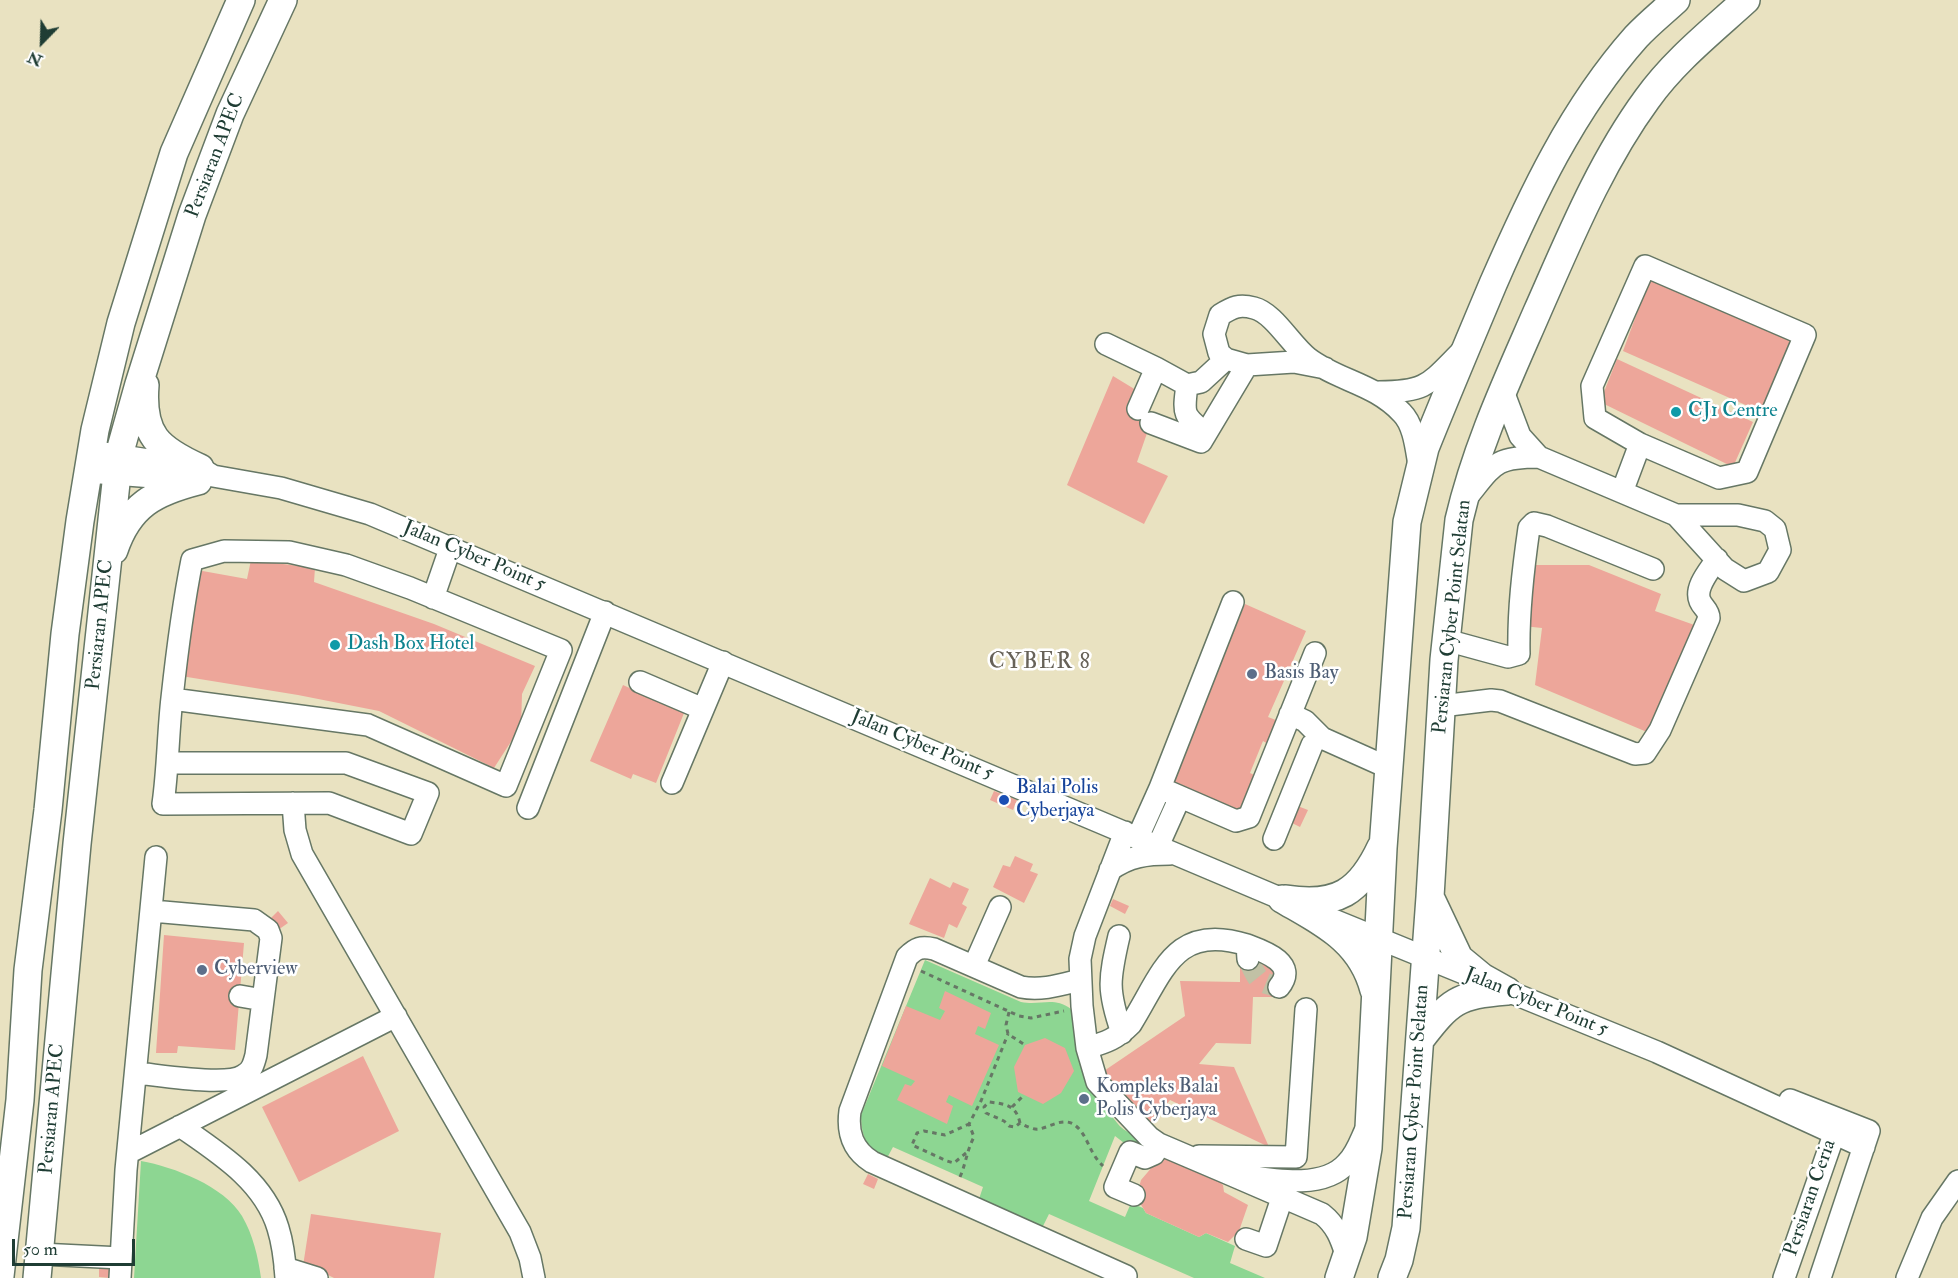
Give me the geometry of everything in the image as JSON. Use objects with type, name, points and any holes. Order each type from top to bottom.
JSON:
[{"type":"main road","name":"Persiaran APEC","points":[[0,1275],[20,1100],[28,970],[48,810],[65,634],[89,462],[121,323],[171,164],[241,0]]},
{"type":"main road","name":"Persiaran APEC","points":[[39,1266],[75,868],[118,464],[147,357],[211,160],[252,63],[283,0]]},
{"type":"main road","points":[[1343,1267],[1353,1237],[1366,1160],[1370,1118],[1384,841],[1407,522],[1419,465],[1528,204],[1571,125],[1637,36],[1676,0]]},
{"type":"main road","name":"Persiaran Cyber Point Selatan","points":[[1392,1278],[1399,1260],[1406,1228],[1446,640],[1459,520],[1463,503],[1482,439],[1574,229],[1611,155],[1647,99],[1673,68],[1746,0]]},
{"type":"main road","points":[[147,357],[144,402],[147,420],[156,440],[167,451],[204,475]]},
{"type":"main road","points":[[106,573],[120,531],[138,509],[153,497],[204,475]]},
{"type":"main road","points":[[1282,899],[1308,903],[1343,894],[1362,880],[1371,869],[1384,841]]},
{"type":"main road","points":[[1430,897],[1459,958],[1482,977],[1507,991]]},
{"type":"main road","points":[[1282,899],[1333,930],[1355,949],[1371,977],[1377,1000]]},
{"type":"main road","points":[[1420,1040],[1449,1004],[1466,996],[1507,991]]},
{"type":"main road","points":[[16,1278],[20,1266],[29,1256],[39,1266]]},
{"type":"street","points":[[1645,266],[1805,335],[1747,472],[1719,478],[1640,444],[1595,417],[1592,386],[1645,266]]},
{"type":"street","points":[[1325,368],[1294,362],[1237,362],[1219,353],[1214,334],[1220,315],[1236,306],[1256,308],[1264,313],[1307,357],[1325,368],[1379,392],[1404,414],[1415,439],[1419,465]]},
{"type":"street","points":[[1106,344],[1187,385],[1201,382],[1237,362]]},
{"type":"street","points":[[1379,392],[1406,392],[1429,384],[1467,346]]},
{"type":"street","points":[[1156,368],[1144,416],[1201,442],[1237,362]]},
{"type":"street","points":[[1187,385],[1184,408],[1187,418],[1206,434]]},
{"type":"street","points":[[1503,391],[1520,436],[1539,457]]},
{"type":"street","points":[[1622,492],[1640,444]]},
{"type":"street","points":[[1463,503],[1494,464],[1520,457],[1539,457],[1676,514],[1738,515],[1765,521],[1775,529],[1780,550],[1768,572],[1744,581],[1725,569],[1676,514]]},
{"type":"street","name":"Jalan Cyber Point 5","points":[[89,462],[204,475],[281,488],[370,514],[451,546],[1282,899],[1657,1052],[1782,1096],[1836,1127],[1866,1139]]},
{"type":"street","points":[[1446,640],[1508,657],[1518,655],[1523,565],[1530,528],[1534,523],[1653,568]]},
{"type":"street","points":[[433,598],[451,546]]},
{"type":"street","points":[[168,763],[346,763],[428,793],[411,834],[329,803],[163,804],[172,699],[192,560],[224,551],[290,552],[346,566],[433,598],[561,650],[506,786],[368,725],[172,699]]},
{"type":"street","points":[[1441,706],[1500,701],[1635,754],[1645,753],[1660,730],[1709,618],[1709,613],[1699,599],[1699,592],[1703,580],[1717,559]]},
{"type":"street","points":[[1233,602],[1160,788],[1110,870],[1085,936],[1080,959],[1080,980],[1087,1048],[1097,1082],[1132,1121],[1160,1144],[1227,1173],[1281,1187],[1333,1223],[1339,1233],[1343,1267]]},
{"type":"street","points":[[528,808],[605,612]]},
{"type":"street","points":[[1160,788],[1236,821],[1249,817],[1315,653]]},
{"type":"street","points":[[672,783],[723,662]]},
{"type":"street","points":[[640,682],[703,709]]},
{"type":"street","points":[[1290,714],[1305,721],[1317,742],[1389,768]]},
{"type":"street","points":[[1279,743],[1298,751],[1317,742]]},
{"type":"street","points":[[1274,839],[1317,742]]},
{"type":"street","points":[[1110,870],[1130,858],[1168,850],[1180,796]]},
{"type":"street","points":[[293,802],[295,830],[302,854],[520,1232],[530,1258],[534,1278]]},
{"type":"street","points":[[1086,816],[1102,834],[1110,870]]},
{"type":"street","points":[[39,1266],[121,1268],[128,1153],[156,857]]},
{"type":"street","points":[[974,966],[982,926],[1000,907]]},
{"type":"street","points":[[136,1073],[221,1081],[243,1076],[254,1064],[271,938],[268,930],[254,920],[152,911]]},
{"type":"street","points":[[1119,936],[1110,990],[1122,1033]]},
{"type":"street","points":[[1087,1048],[1113,1040],[1122,1033],[1131,1024],[1170,959],[1183,947],[1194,942],[1228,940],[1247,952],[1272,954],[1281,962],[1284,974],[1279,987]]},
{"type":"street","points":[[1080,980],[1045,989],[1029,989],[924,946],[916,948],[907,957],[850,1111],[848,1123],[850,1137],[863,1156],[872,1162],[1126,1276]]},
{"type":"street","points":[[240,996],[263,999]]},
{"type":"street","points":[[1186,1155],[1296,1157],[1306,1010]]},
{"type":"street","points":[[128,1153],[396,1016]]},
{"type":"street","name":"Jalan Cyber Point 5","points":[[1657,1052],[1803,1120],[1836,1127]]},
{"type":"street","points":[[0,1165],[20,1100]]},
{"type":"street","points":[[1281,1187],[1325,1178],[1337,1173],[1355,1154],[1370,1118]]},
{"type":"street","points":[[1803,1120],[1813,1138],[1815,1147],[1817,1170],[1814,1189]]},
{"type":"street","points":[[180,1126],[214,1149],[250,1180],[265,1200],[278,1227],[285,1273],[317,1278]]},
{"type":"street","name":"Persiaran Ceria","points":[[1784,1278],[1836,1127]]},
{"type":"street","name":"Persiaran Ceria","points":[[1820,1278],[1866,1139]]},
{"type":"street","points":[[1134,1195],[1115,1187],[1130,1152],[1145,1158],[1154,1154],[1160,1144]]},
{"type":"street","points":[[1246,1239],[1266,1246],[1277,1216],[1281,1187],[1278,1157]]},
{"type":"street","points":[[1907,1278],[1932,1218],[1958,1181]]},
{"type":"path","points":[[921,971],[1009,1012],[1031,1018],[1071,1009]]},
{"type":"path","points":[[966,1153],[954,1163],[912,1145],[917,1133],[924,1131],[945,1135],[969,1124],[1008,1034],[1006,1025],[1009,1012]]},
{"type":"path","points":[[1008,1034],[1024,1045]]},
{"type":"path","points":[[1012,1107],[1024,1095]]},
{"type":"path","points":[[984,1107],[989,1102],[1012,1107],[1018,1113],[1020,1123]]},
{"type":"path","points":[[979,1104],[984,1107],[986,1113],[1004,1120],[1009,1126],[1015,1127],[1020,1123]]},
{"type":"path","points":[[1020,1123],[1038,1130],[1063,1122],[1073,1124],[1082,1132],[1094,1157],[1103,1166]]},
{"type":"path","points":[[960,1177],[965,1165],[966,1153],[974,1137],[969,1124]]},
{"type":"green space","points":[[925,960],[1021,1002],[1053,1002],[1071,1009],[1087,1069],[1099,1096],[1118,1124],[1144,1142],[1147,1147],[1128,1146],[1115,1136],[1089,1201],[1125,1217],[1131,1203],[1143,1208],[1146,1213],[1199,1237],[1206,1233],[1235,1246],[1230,1263],[1265,1278],[1194,1278],[1049,1214],[1042,1228],[979,1199],[983,1187],[893,1147],[886,1160],[874,1152],[866,1142],[861,1115]]},
{"type":"green space","points":[[141,1161],[183,1173],[211,1187],[234,1205],[246,1223],[252,1238],[261,1278],[134,1278]]},
{"type":"building","points":[[1651,275],[1798,341],[1766,414],[1623,351]]},
{"type":"building","name":"CJ1 Centre","points":[[1617,359],[1753,422],[1733,467],[1600,402]]},
{"type":"building","points":[[1113,376],[1136,390],[1126,407],[1154,413],[1137,462],[1168,476],[1144,524],[1067,485]]},
{"type":"building","name":"Dash Box Hotel","points":[[251,560],[315,568],[314,582],[434,624],[535,666],[522,694],[521,726],[494,768],[379,711],[181,676],[197,570],[247,579]]},
{"type":"building","points":[[1529,565],[1589,565],[1661,594],[1655,611],[1700,627],[1647,732],[1535,685],[1542,628],[1523,626]]},
{"type":"building","name":"Basis Bay","points":[[1245,604],[1306,631],[1268,717],[1281,722],[1271,746],[1263,741],[1250,773],[1261,778],[1245,813],[1172,782]]},
{"type":"building","points":[[623,685],[684,713],[656,783],[633,774],[631,779],[590,761]]},
{"type":"building","points":[[994,791],[1017,800],[1013,810],[990,800]]},
{"type":"building","points":[[1295,805],[1308,810],[1300,827],[1288,821]]},
{"type":"building","points":[[1015,856],[1033,864],[1030,871],[1038,874],[1024,903],[993,887],[1003,865],[1010,867]]},
{"type":"building","points":[[930,878],[950,888],[953,882],[969,889],[962,904],[967,907],[957,928],[949,924],[944,938],[909,924]]},
{"type":"building","points":[[1113,899],[1129,906],[1125,914],[1110,906]]},
{"type":"building","points":[[278,911],[288,923],[278,930],[270,919]]},
{"type":"building","name":"Cyberview","points":[[164,935],[244,943],[235,1050],[178,1046],[177,1053],[156,1053]]},
{"type":"building","points":[[1240,959],[1275,960],[1278,997],[1253,997],[1251,1044],[1216,1043],[1199,1064],[1234,1067],[1269,1147],[1170,1100],[1147,1129],[1098,1075],[1185,1016],[1180,981],[1240,982]]},
{"type":"building","points":[[945,991],[991,1013],[985,1029],[978,1026],[975,1034],[999,1045],[972,1106],[949,1095],[946,1102],[953,1106],[947,1124],[897,1100],[905,1084],[911,1086],[915,1081],[882,1066],[906,1006],[940,1020],[945,1011],[939,1008]]},
{"type":"building","points":[[1045,1038],[1065,1048],[1074,1071],[1061,1093],[1043,1104],[1018,1092],[1014,1067],[1025,1045]]},
{"type":"building","points":[[363,1056],[399,1131],[299,1182],[262,1107]]},
{"type":"building","points":[[1167,1158],[1218,1180],[1223,1185],[1224,1192],[1248,1205],[1239,1231],[1228,1242],[1206,1233],[1199,1237],[1146,1213],[1140,1203],[1138,1191],[1141,1180],[1153,1166]]},
{"type":"building","points":[[868,1174],[878,1179],[874,1189],[863,1184]]},
{"type":"building","points":[[311,1214],[441,1233],[434,1278],[334,1278],[314,1268],[303,1266]]},
{"type":"building","points":[[99,1267],[111,1269],[110,1278],[99,1277]]},
{"type":"tunnel","points":[[1248,959],[1259,979],[1279,987]]},
{"type":"place","name":"CJ1 Centre","points":[[1676,412]]},
{"type":"place","name":"Dash Box Hotel","points":[[335,645]]},
{"type":"place","name":"Basis Bay","points":[[1252,674]]},
{"type":"place","name":"Balai Polis Cyberjaya","points":[[1004,800]]},
{"type":"place","name":"Cyberview","points":[[202,970]]},
{"type":"place","name":"Kompleks Balai Polis Cyberjaya","points":[[1084,1099]]},
{"type":"district","name":"CYBER 8","points":[[1040,663]]}]
